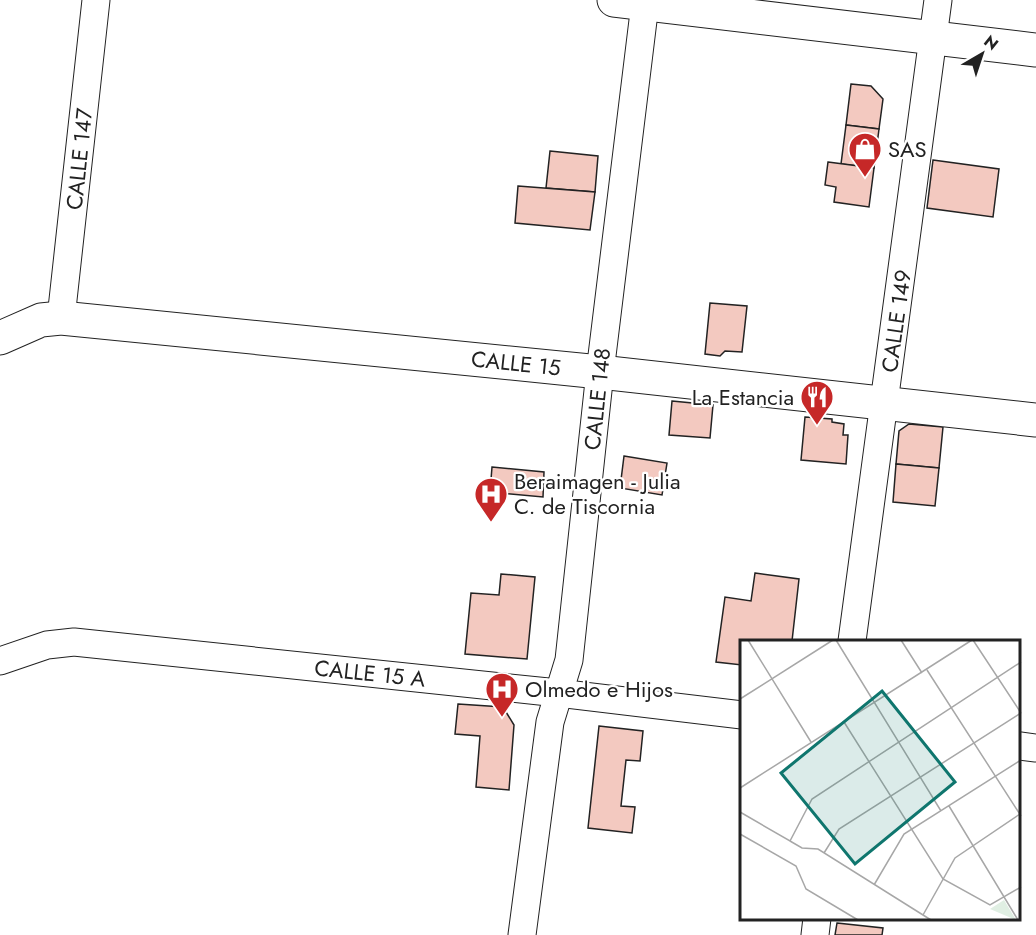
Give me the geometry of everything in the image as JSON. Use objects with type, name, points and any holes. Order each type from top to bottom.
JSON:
[{"type":"main road","points":[[614,0],[1036,50]]},
{"type":"main road","name":"CALLE 15","points":[[0,338],[41,320],[61,318],[600,372],[1036,420]]},
{"type":"street","name":"CALLE 147","points":[[61,318],[96,0]]},
{"type":"street","name":"CALLE 149","points":[[852,640],[938,0]]},
{"type":"street","name":"CALLE 148","points":[[522,935],[550,722],[569,660],[600,372],[645,4]]},
{"type":"street","name":"CALLE 15 A","points":[[0,661],[47,645],[74,642],[558,693],[740,715]]},
{"type":"street","points":[[1021,746],[1036,748]]},
{"type":"street","points":[[815,935],[817,920]]},
{"type":"building","points":[[851,84],[871,86],[883,99],[879,129],[846,125]]},
{"type":"building","points":[[846,125],[879,129],[874,168],[841,164]]},
{"type":"building","points":[[550,151],[598,156],[595,192],[546,188]]},
{"type":"building","points":[[933,160],[999,169],[993,217],[927,208]]},
{"type":"building","points":[[828,162],[874,168],[869,207],[834,202],[836,187],[825,185]]},
{"type":"building","points":[[518,186],[595,192],[590,230],[515,223]]},
{"type":"building","points":[[710,303],[747,306],[742,352],[725,351],[720,356],[705,354]]},
{"type":"building","points":[[672,401],[713,405],[710,438],[669,435]]},
{"type":"building","points":[[805,417],[832,419],[832,422],[844,424],[843,435],[848,435],[846,464],[801,460]]},
{"type":"building","points":[[909,424],[943,427],[939,468],[896,464],[899,431]]},
{"type":"building","points":[[624,456],[667,463],[662,495],[620,488]]},
{"type":"building","points":[[896,464],[939,468],[935,506],[893,502]]},
{"type":"building","points":[[492,467],[544,472],[543,497],[490,492]]},
{"type":"building","points":[[755,573],[799,579],[792,640],[740,640],[740,665],[716,662],[725,597],[751,601]]},
{"type":"building","points":[[501,574],[535,577],[527,659],[465,654],[471,593],[499,595]]},
{"type":"building","points":[[458,704],[503,707],[514,725],[509,790],[476,787],[480,736],[455,734]]},
{"type":"building","points":[[599,726],[643,731],[640,761],[626,760],[621,806],[635,807],[632,833],[588,828]]},
{"type":"building","points":[[837,923],[883,928],[882,935],[835,935]]},
{"type":"place","name":"SAS","points":[[865,178]]},
{"type":"place","name":"La Estancia","points":[[817,426]]},
{"type":"place","name":"Beraimagen - Julia C. de Tiscornia","points":[[491,523]]},
{"type":"place","name":"Olmedo e Hijos","points":[[502,718]]}]
